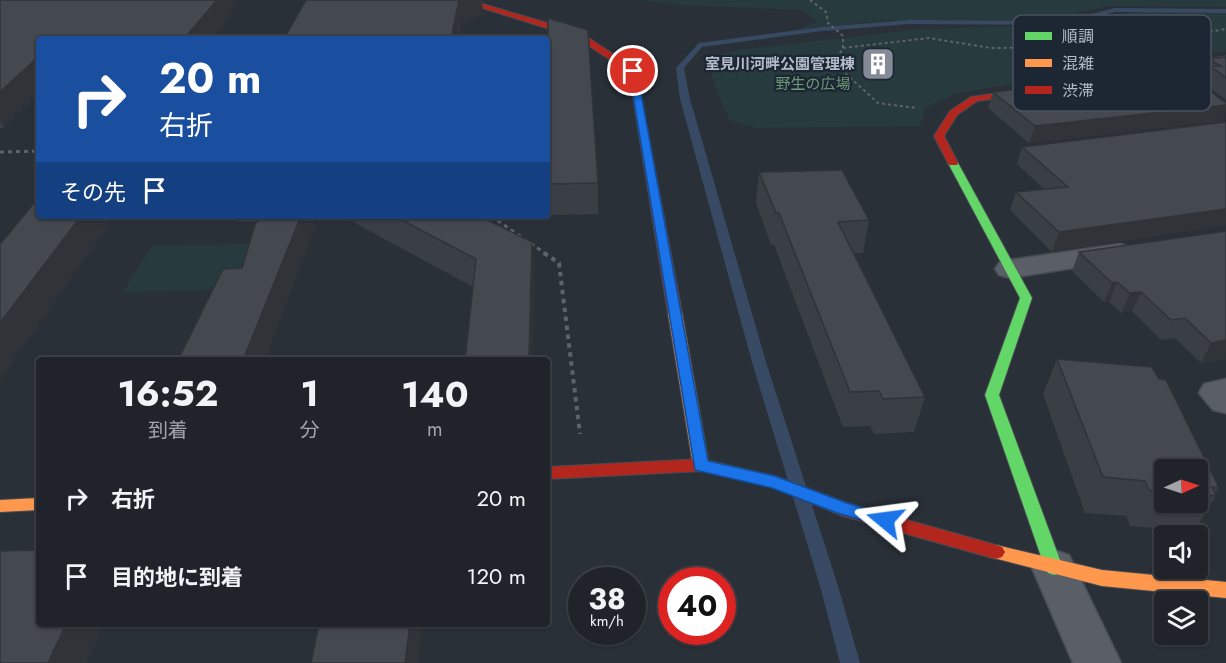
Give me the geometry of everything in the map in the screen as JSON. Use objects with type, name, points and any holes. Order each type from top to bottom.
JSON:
[{"type":"street","points":[[461,0],[578,35],[633,71],[701,465]]},
{"type":"street","points":[[1211,65],[1226,63]]},
{"type":"street","points":[[1013,93],[974,99],[953,113],[939,136],[1026,298],[992,395],[1054,568],[1097,663]]},
{"type":"street","points":[[1010,269],[1146,249]]},
{"type":"street","points":[[1226,391],[1217,393],[1226,401]]},
{"type":"street","points":[[550,473],[701,465],[775,482],[843,509],[1054,568],[1102,578],[1226,590]]},
{"type":"street","points":[[0,506],[36,504]]},
{"type":"path","points":[[810,0],[826,12],[828,23],[843,36],[843,48],[834,63],[878,103],[953,113]]},
{"type":"path","points":[[1211,29],[1226,29]]},
{"type":"path","points":[[843,48],[928,38],[991,48],[1013,48]]},
{"type":"path","points":[[0,152],[36,151]]},
{"type":"path","points":[[495,219],[559,263],[584,471]]},
{"type":"green space","points":[[639,0],[1226,0],[1226,7],[1108,6],[1069,15],[1013,15],[1013,21],[892,20],[795,30],[817,22],[803,10],[680,5]]},
{"type":"green space","points":[[1164,11],[1226,12],[1226,51],[1211,53],[1211,15],[1107,15]]},
{"type":"green space","name":"野生の広場","points":[[1013,26],[1013,84],[955,94],[925,108],[920,126],[758,128],[729,120],[711,75],[715,56],[737,50],[912,30]]},
{"type":"green space","points":[[291,243],[273,288],[123,292],[152,246]]},
{"type":"building","points":[[0,0],[217,0],[187,36],[36,36],[36,59],[0,92]]},
{"type":"building","points":[[306,0],[459,0],[452,36],[286,36]]},
{"type":"building","points":[[548,18],[588,30],[598,183],[550,184],[550,36],[548,36]]},
{"type":"building","points":[[1226,57],[1226,78],[1211,66],[1221,66],[1211,59]]},
{"type":"building","points":[[1013,90],[1013,108],[993,92]]},
{"type":"building","points":[[1211,92],[1226,103],[1226,105],[1211,107]]},
{"type":"building","points":[[1016,111],[1171,111],[1035,126]]},
{"type":"building","points":[[1226,122],[1226,209],[1059,232],[1016,192],[1068,187],[1022,147]]},
{"type":"building","points":[[842,170],[869,220],[838,222],[925,397],[883,399],[879,391],[850,392],[779,213],[776,213],[759,172]]},
{"type":"building","points":[[36,201],[36,219],[79,219],[0,323],[0,244]]},
{"type":"building","points":[[262,219],[300,219],[244,357],[179,357],[223,269],[242,268],[256,222]]},
{"type":"building","points":[[400,219],[485,219],[532,242],[529,357],[465,357],[476,259]]},
{"type":"building","points":[[1226,231],[1226,340],[1211,343],[1185,318],[1171,320],[1141,292],[1130,293],[1117,282],[1112,283],[1079,252]]},
{"type":"building","points":[[1057,359],[1152,367],[1159,379],[1166,380],[1205,459],[1154,459],[1154,490],[1149,490],[1145,481],[1103,477]]},
{"type":"building","points":[[1208,466],[1219,488],[1212,487],[1216,496],[1208,495]]},
{"type":"building","points":[[36,550],[36,627],[65,627],[48,663],[0,663],[1,551]]},
{"type":"building","points":[[318,627],[410,627],[405,663],[311,663]]},
{"type":"waterway","points":[[1096,15],[1115,10],[1226,11]]},
{"type":"waterway","points":[[850,663],[829,586],[759,362],[685,99],[680,68],[699,45],[822,29],[909,22],[1013,23]]},
{"type":"traffic: fast","points":[[953,163],[1026,298],[992,395],[1054,568]]},
{"type":"traffic: slow","points":[[675,313],[701,465]]},
{"type":"traffic: slow","points":[[0,506],[36,504]]},
{"type":"traffic: slow","points":[[996,552],[1102,578],[1226,590]]},
{"type":"traffic: jam","points":[[461,0],[578,35],[633,71],[675,313]]},
{"type":"traffic: jam","points":[[953,163],[939,136],[953,113],[974,99],[1013,93]]},
{"type":"traffic: jam","points":[[550,473],[701,465],[775,482],[843,509],[996,552]]},
{"type":"place","name":"室見川河畔公園管理棟","points":[[878,64]]},
{"type":"route","points":[[633,71],[701,465],[775,482],[843,509],[885,520]]}]
